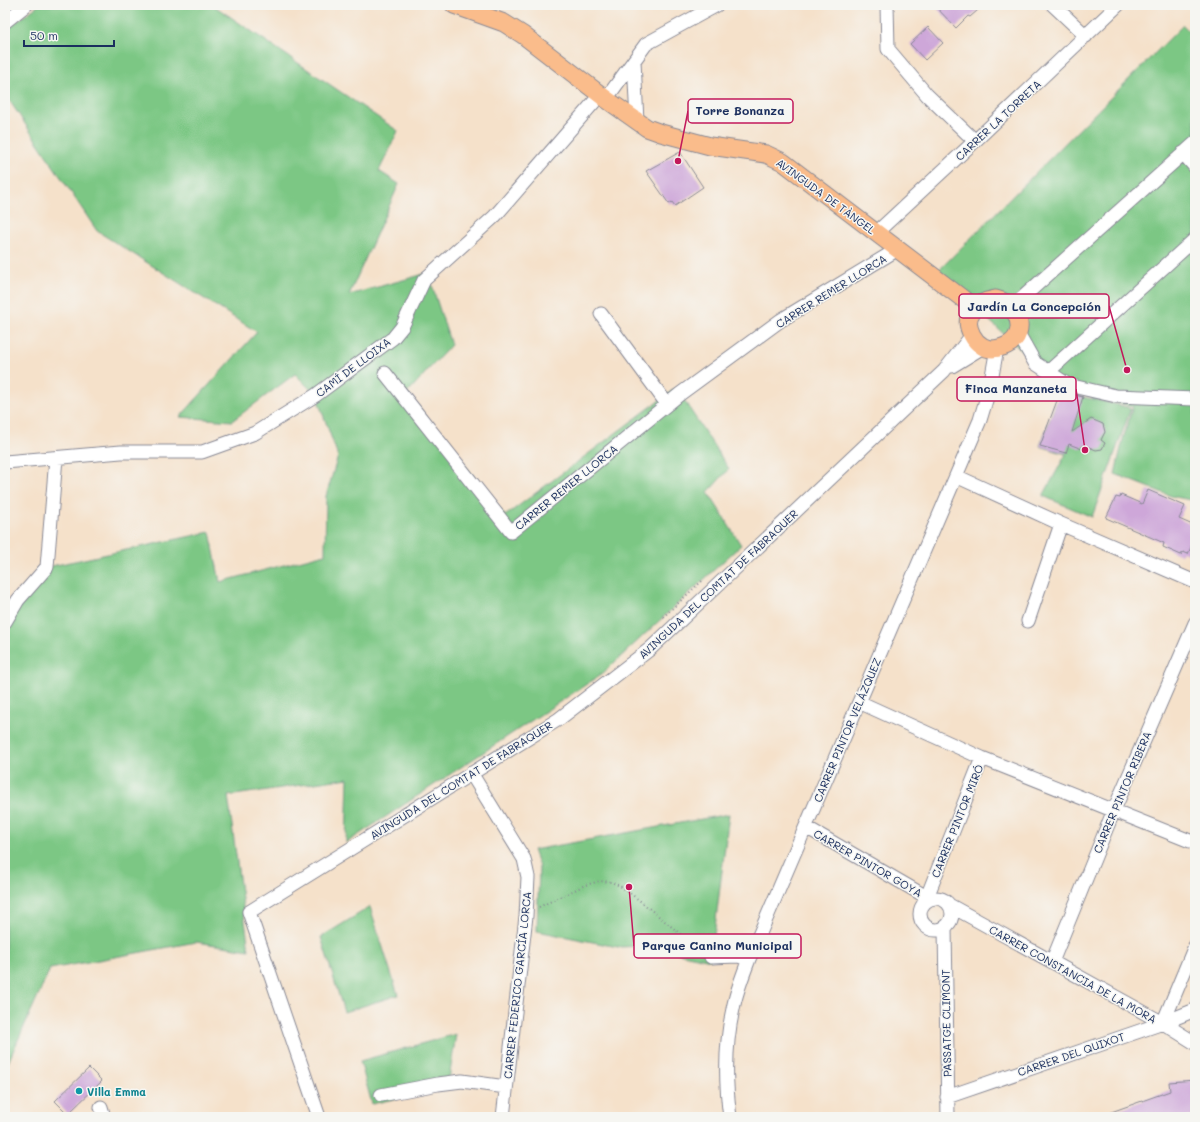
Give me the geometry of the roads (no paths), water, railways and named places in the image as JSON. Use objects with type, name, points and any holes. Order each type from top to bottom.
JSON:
[{"type":"main road","name":"AVINGUDA DE TÀNGEL","points":[[454,5],[504,23],[523,35],[647,128],[710,146],[766,154],[784,162],[974,308]]},
{"type":"main road","points":[[996,299],[1002,300],[1012,307],[1018,320],[1018,333],[1012,341],[1005,346],[984,344],[968,327],[968,321],[974,308],[981,303],[996,299]]},
{"type":"street","points":[[5,22],[26,5]]},
{"type":"street","name":"CAMÍ DE LLOIXA","points":[[5,462],[121,452],[202,452],[255,433],[316,395],[393,338],[402,327],[424,280],[495,216],[604,96],[634,61],[646,44],[718,5]]},
{"type":"street","points":[[887,5],[888,49],[927,95],[975,142]]},
{"type":"street","points":[[1053,5],[1086,36]]},
{"type":"street","name":"CARRER LA TORRETA","points":[[876,232],[975,142],[1118,5]]},
{"type":"street","points":[[634,61],[637,121]]},
{"type":"street","points":[[1012,307],[1195,143]]},
{"type":"street","points":[[1183,154],[1195,167]]},
{"type":"street","points":[[1048,372],[1195,239]]},
{"type":"street","name":"CARRER REMER LLORCA","points":[[385,373],[511,532],[667,404],[781,320],[898,249]]},
{"type":"street","points":[[601,314],[667,404]]},
{"type":"street","points":[[1018,333],[1035,363],[1068,385],[1116,396],[1195,399]]},
{"type":"street","name":"AVINGUDA DEL COMTAT DE FABRAQUER","points":[[319,1117],[249,912],[559,719],[650,649],[944,371],[984,344]]},
{"type":"street","name":"CARRER PINTOR VELÁZQUEZ","points":[[730,1117],[726,1061],[728,1039],[733,1009],[749,959],[980,420],[990,387],[984,344]]},
{"type":"street","points":[[5,622],[18,600],[47,567],[56,458]]},
{"type":"street","points":[[956,476],[1061,524],[1195,582]]},
{"type":"street","points":[[1028,621],[1061,524]]},
{"type":"street","name":"CARRER PINTOR RIBERA","points":[[1052,962],[1114,810],[1195,622]]},
{"type":"street","name":"CARRER PINTOR MIRÓ","points":[[859,702],[982,758],[928,898]]},
{"type":"street","points":[[982,758],[1195,843]]},
{"type":"street","name":"CARRER FEDERICO GARCÍA LORCA","points":[[471,773],[524,859],[528,877],[526,916],[502,1117]]},
{"type":"street","name":"CARRER PINTOR GOYA","points":[[806,828],[928,898]]},
{"type":"street","points":[[928,898],[944,900],[950,906],[953,917],[951,922],[945,928],[938,931],[933,930],[925,926],[922,922],[920,917],[922,907],[928,898]]},
{"type":"street","name":"CARRER CONSTANCIA DE LA MORA","points":[[950,906],[1163,1023],[1195,1043]]},
{"type":"street","name":"PASSATGE CLIMONT","points":[[945,928],[948,1117]]},
{"type":"street","points":[[1163,1023],[1195,946]]},
{"type":"street","points":[[711,958],[738,956],[749,959]]},
{"type":"street","name":"CARRER DEL QUIXOT","points":[[947,1097],[1163,1023],[1195,1010]]},
{"type":"street","points":[[381,1095],[462,1081],[506,1087]]},
{"type":"place","name":"Torre Bonanza","points":[[678,161]]},
{"type":"place","name":"Jardín La Concepción","points":[[1127,370]]},
{"type":"place","name":"Finca Manzaneta","points":[[1085,450]]},
{"type":"place","name":"Parque Canino Municipal","points":[[629,887]]},
{"type":"place","name":"Villa Emma","points":[[79,1091]]}]
